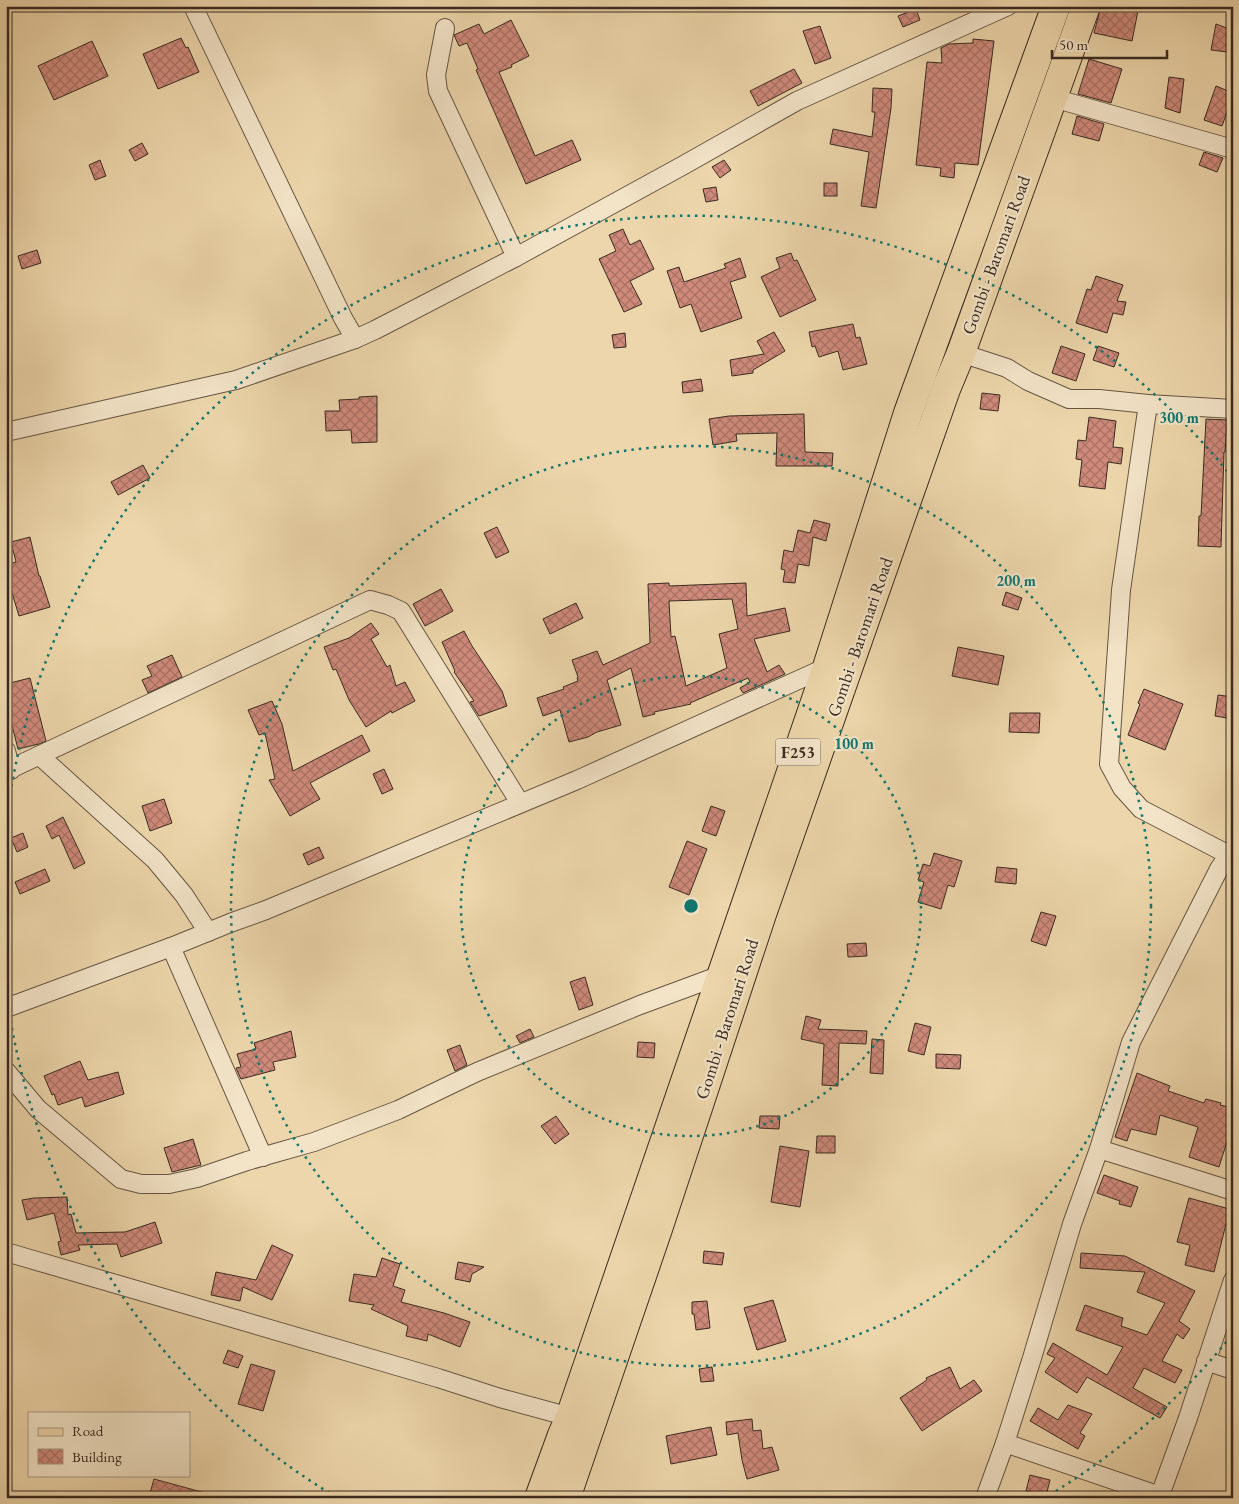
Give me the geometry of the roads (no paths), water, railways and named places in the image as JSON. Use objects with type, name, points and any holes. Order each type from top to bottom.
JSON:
[{"type":"main road","name":"Gombi - Baromari Road","points":[[566,1498],[658,1229],[827,667],[908,413],[1056,6]]},
{"type":"main road","name":"Gombi - Baromari Road","points":[[539,1498],[570,1416],[721,975],[753,911],[946,388],[961,353],[1086,6]]},
{"type":"street","points":[[194,6],[342,318],[355,339]]},
{"type":"street","points":[[6,432],[236,380],[355,339],[384,326],[516,257],[797,101],[1008,6]]},
{"type":"street","points":[[445,28],[436,75],[438,91],[516,257]]},
{"type":"street","points":[[1053,98],[1233,149]]},
{"type":"street","points":[[961,353],[1007,368],[1028,381],[1069,399],[1100,399],[1233,409]]},
{"type":"street","points":[[985,1498],[1032,1358],[1072,1224],[1100,1149],[1131,1042],[1219,868],[1231,852],[1141,809],[1122,788],[1109,764],[1120,590],[1148,404]]},
{"type":"street","points":[[6,751],[9,770],[370,600],[401,611],[520,803]]},
{"type":"street","points":[[6,1008],[266,910],[577,780],[827,667]]},
{"type":"street","points":[[40,756],[156,860],[184,895],[208,932]]},
{"type":"street","points":[[171,947],[263,1157]]},
{"type":"street","points":[[6,1071],[38,1108],[121,1179],[141,1184],[169,1184],[197,1178],[314,1142],[398,1110],[478,1072],[640,1005],[721,975]]},
{"type":"street","points":[[1100,1149],[1233,1191]]},
{"type":"street","points":[[6,1252],[428,1375],[500,1398],[570,1416]]},
{"type":"street","points":[[1005,1443],[1160,1497],[1233,1280]]},
{"type":"street","points":[[1206,1361],[1233,1370]]}]
